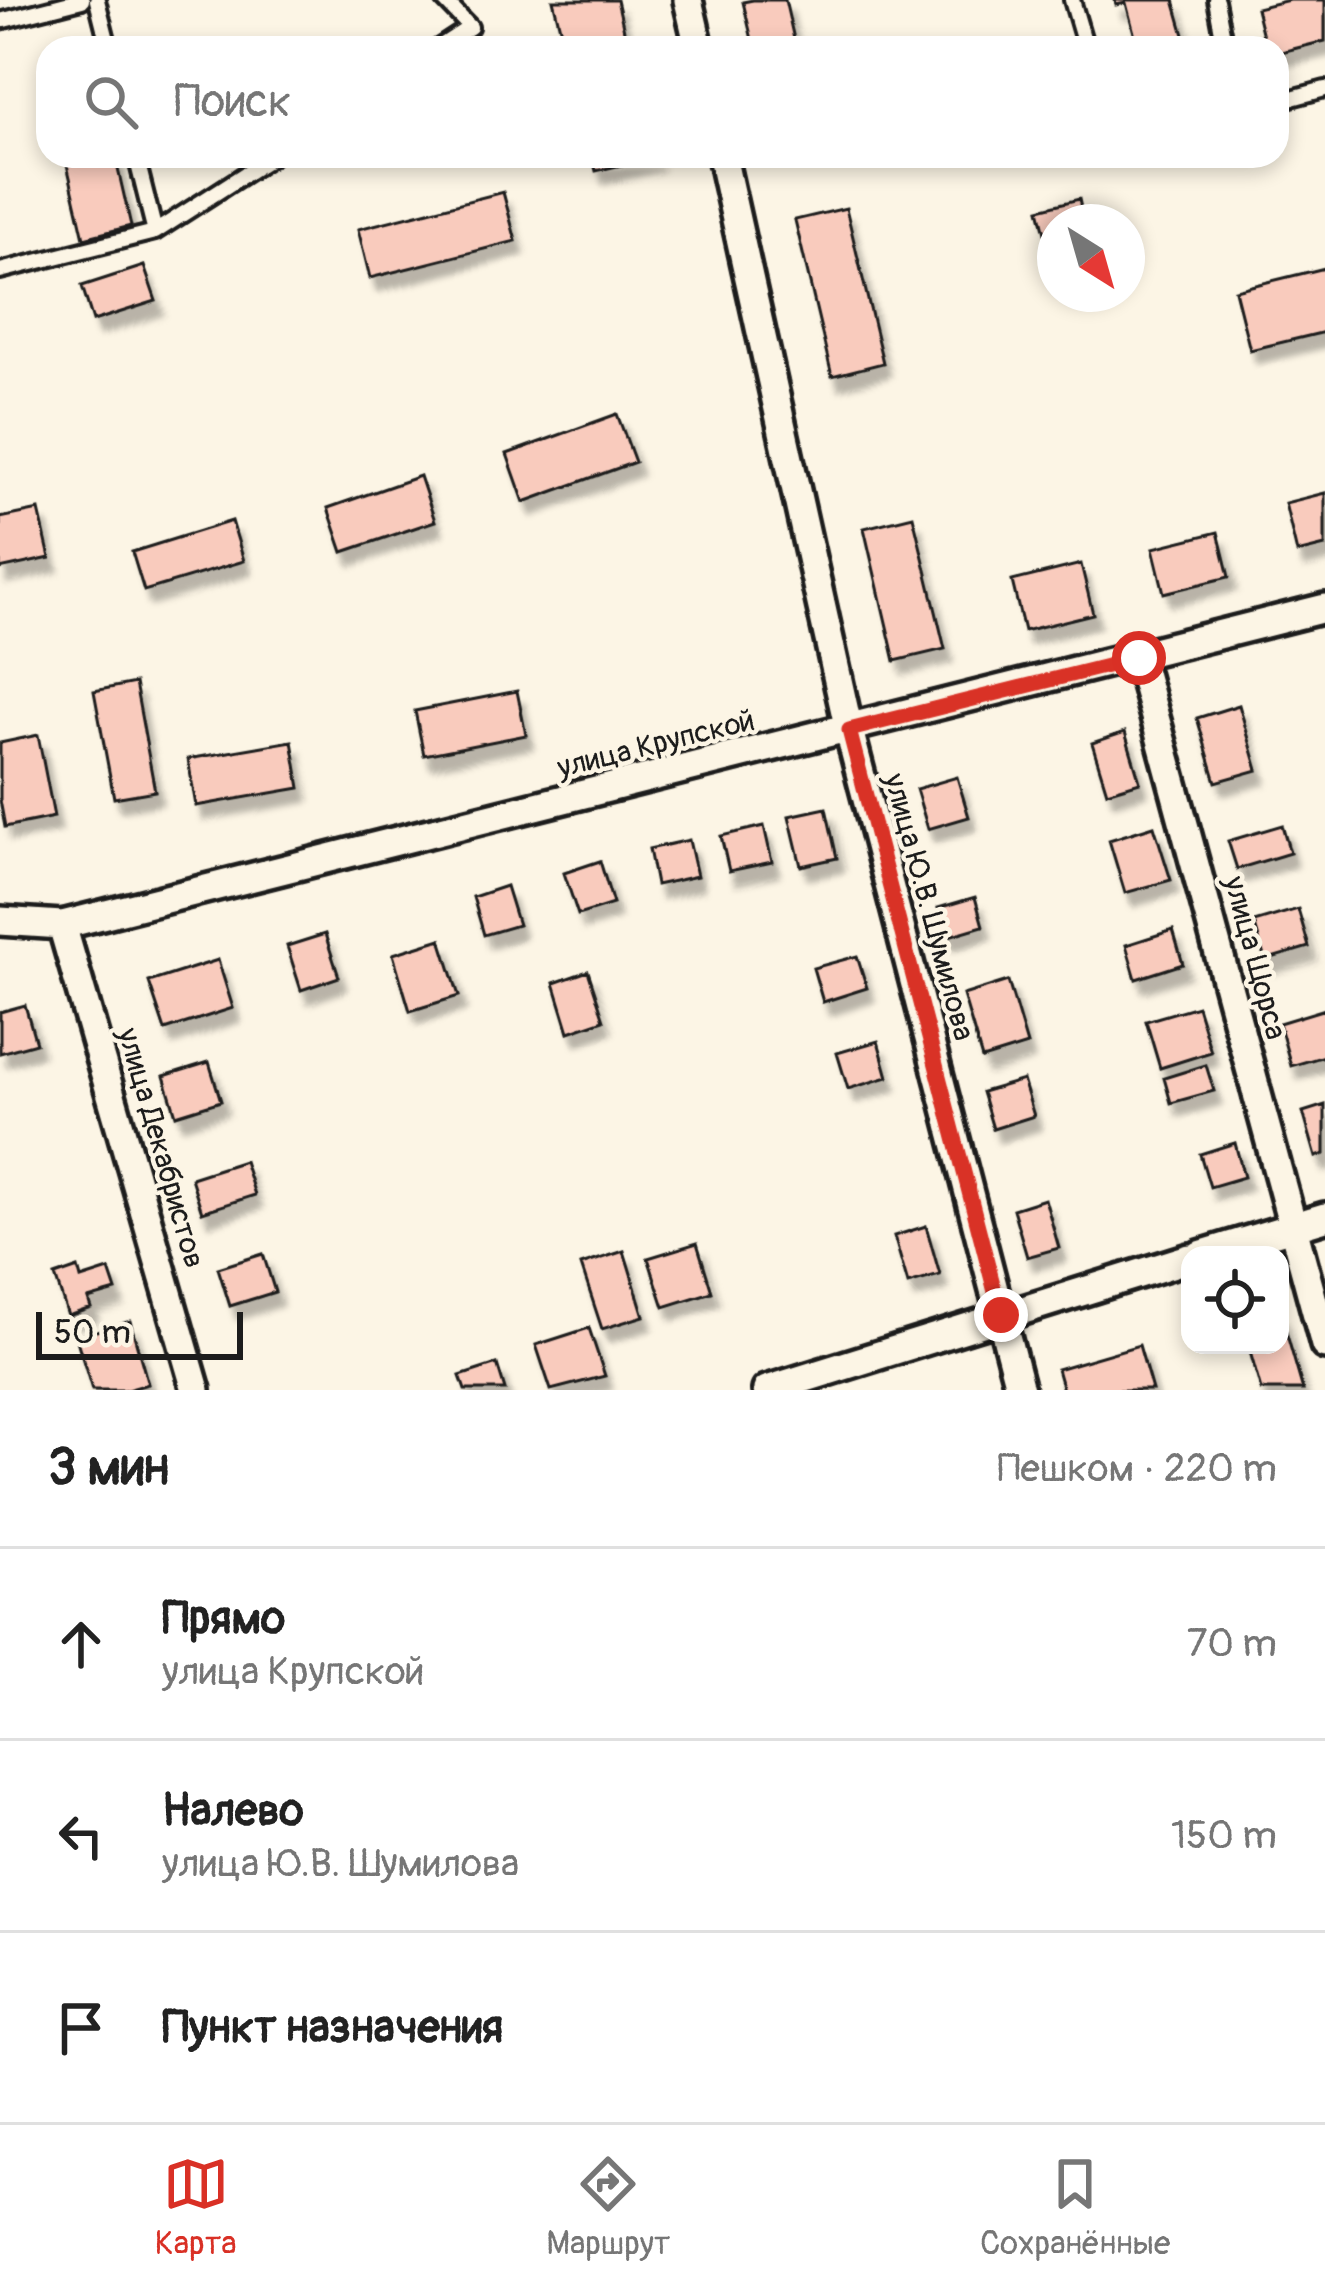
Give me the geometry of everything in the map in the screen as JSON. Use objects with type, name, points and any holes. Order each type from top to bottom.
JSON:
[{"type":"street","points":[[688,0],[696,36]]},
{"type":"street","name":"улица Ю.В. Шумилова","points":[[725,168],[849,730],[1020,1390]]},
{"type":"street","name":"улица Крупской","points":[[0,921],[62,925],[1325,608]]},
{"type":"street","name":"улица Щорса","points":[[1139,658],[1325,1345]]},
{"type":"street","name":"улица Декабристов","points":[[62,925],[196,1390]]},
{"type":"street","points":[[1230,1246],[1325,1217]]},
{"type":"street","points":[[767,1390],[1181,1261]]},
{"type":"lane","points":[[0,21],[82,0]]},
{"type":"lane","points":[[97,0],[106,36]]},
{"type":"lane","points":[[444,0],[470,26],[455,36]]},
{"type":"lane","points":[[1072,0],[1082,36]]},
{"type":"lane","points":[[1215,0],[1222,36]]},
{"type":"lane","points":[[1289,99],[1325,89]]},
{"type":"lane","points":[[139,168],[155,232]]},
{"type":"lane","points":[[0,271],[155,232],[254,168]]},
{"type":"building","points":[[553,0],[617,0],[625,36],[562,36]]},
{"type":"building","points":[[785,0],[793,36],[751,36],[743,2]]},
{"type":"building","points":[[1115,0],[1174,0],[1184,36],[1135,36],[1126,3],[1116,5]]},
{"type":"building","points":[[1289,0],[1325,0],[1325,41],[1289,50],[1289,36],[1263,36],[1256,8]]},
{"type":"building","points":[[68,168],[118,168],[131,226],[84,238]]},
{"type":"building","points":[[503,192],[516,241],[370,278],[358,229]]},
{"type":"building","points":[[846,208],[883,363],[832,376],[795,220]]},
{"type":"building","points":[[144,266],[156,301],[93,321],[82,286]]},
{"type":"building","points":[[1325,268],[1325,332],[1250,350],[1235,290]]},
{"type":"building","points":[[617,414],[635,462],[524,502],[507,454]]},
{"type":"building","points":[[420,476],[435,521],[343,552],[328,508]]},
{"type":"building","points":[[1325,493],[1325,546],[1297,553],[1285,503]]},
{"type":"building","points":[[39,510],[50,558],[0,569],[0,518]]},
{"type":"building","points":[[913,516],[945,649],[895,661],[864,528]]},
{"type":"building","points":[[232,521],[244,561],[144,591],[132,552]]},
{"type":"building","points":[[1218,532],[1229,577],[1164,593],[1153,548]]},
{"type":"building","points":[[1081,564],[1093,614],[1024,631],[1012,581]]},
{"type":"building","points":[[135,683],[155,791],[114,798],[94,691]]},
{"type":"building","points":[[517,691],[526,735],[424,755],[415,711]]},
{"type":"building","points":[[1239,705],[1258,770],[1216,782],[1197,718]]},
{"type":"building","points":[[1125,732],[1140,782],[1107,792],[1092,743]]},
{"type":"building","points":[[38,735],[54,817],[5,827],[0,743]]},
{"type":"building","points":[[292,741],[300,788],[196,806],[188,759]]},
{"type":"building","points":[[957,777],[969,817],[928,829],[916,789]]},
{"type":"building","points":[[826,808],[837,858],[801,866],[789,816]]},
{"type":"building","points":[[1282,825],[1290,853],[1237,869],[1228,841]]},
{"type":"building","points":[[764,826],[772,862],[729,871],[721,836]]},
{"type":"building","points":[[1154,826],[1171,880],[1125,893],[1109,840]]},
{"type":"building","points":[[689,840],[697,876],[656,885],[649,849]]},
{"type":"building","points":[[600,861],[613,904],[578,915],[564,873]]},
{"type":"building","points":[[506,886],[518,925],[484,935],[473,897]]},
{"type":"building","points":[[975,897],[983,926],[946,937],[938,908]]},
{"type":"building","points":[[1298,909],[1309,947],[1265,960],[1254,922]]},
{"type":"building","points":[[1173,930],[1183,964],[1136,979],[1126,945]]},
{"type":"building","points":[[325,934],[339,977],[301,990],[287,946]]},
{"type":"building","points":[[441,939],[459,996],[410,1011],[393,954]]},
{"type":"building","points":[[857,956],[867,988],[823,1002],[813,968]]},
{"type":"building","points":[[218,960],[233,1008],[165,1030],[149,982]]},
{"type":"building","points":[[588,971],[604,1020],[569,1032],[554,983]]},
{"type":"building","points":[[1008,981],[1027,1045],[982,1059],[963,995]]},
{"type":"building","points":[[25,1005],[36,1043],[0,1053],[0,1012]]},
{"type":"building","points":[[1197,1006],[1211,1052],[1160,1068],[1146,1021]]},
{"type":"building","points":[[1325,1009],[1325,1056],[1291,1066],[1279,1023]]},
{"type":"building","points":[[878,1041],[888,1077],[848,1089],[837,1053]]},
{"type":"building","points":[[209,1062],[221,1101],[176,1115],[164,1076]]},
{"type":"building","points":[[1206,1065],[1214,1091],[1171,1103],[1164,1078]]},
{"type":"building","points":[[1023,1080],[1034,1116],[993,1129],[982,1092]]},
{"type":"building","points":[[1325,1105],[1325,1154],[1316,1157],[1303,1112]]},
{"type":"building","points":[[1235,1143],[1244,1177],[1210,1187],[1200,1154]]},
{"type":"building","points":[[244,1161],[255,1195],[202,1212],[191,1178]]},
{"type":"building","points":[[1045,1199],[1059,1248],[1027,1257],[1013,1209]]},
{"type":"building","points":[[926,1226],[940,1275],[908,1284],[894,1236]]},
{"type":"building","points":[[697,1243],[712,1292],[664,1307],[648,1258]]},
{"type":"building","points":[[624,1251],[644,1316],[602,1329],[581,1265]]},
{"type":"building","points":[[263,1254],[275,1292],[230,1306],[218,1268]]},
{"type":"building","points":[[78,1268],[81,1279],[109,1270],[116,1291],[88,1299],[91,1308],[68,1316],[55,1276]]},
{"type":"building","points":[[130,1321],[148,1384],[127,1390],[92,1390],[76,1337]]},
{"type":"building","points":[[589,1328],[605,1376],[551,1390],[536,1345]]},
{"type":"building","points":[[1289,1342],[1303,1390],[1261,1390],[1251,1354],[1289,1354]]},
{"type":"building","points":[[1139,1345],[1152,1390],[1063,1390],[1057,1369]]},
{"type":"building","points":[[497,1364],[505,1390],[465,1390],[460,1376]]},
{"type":"route","points":[[1001,1315],[849,730],[1139,658]]}]
